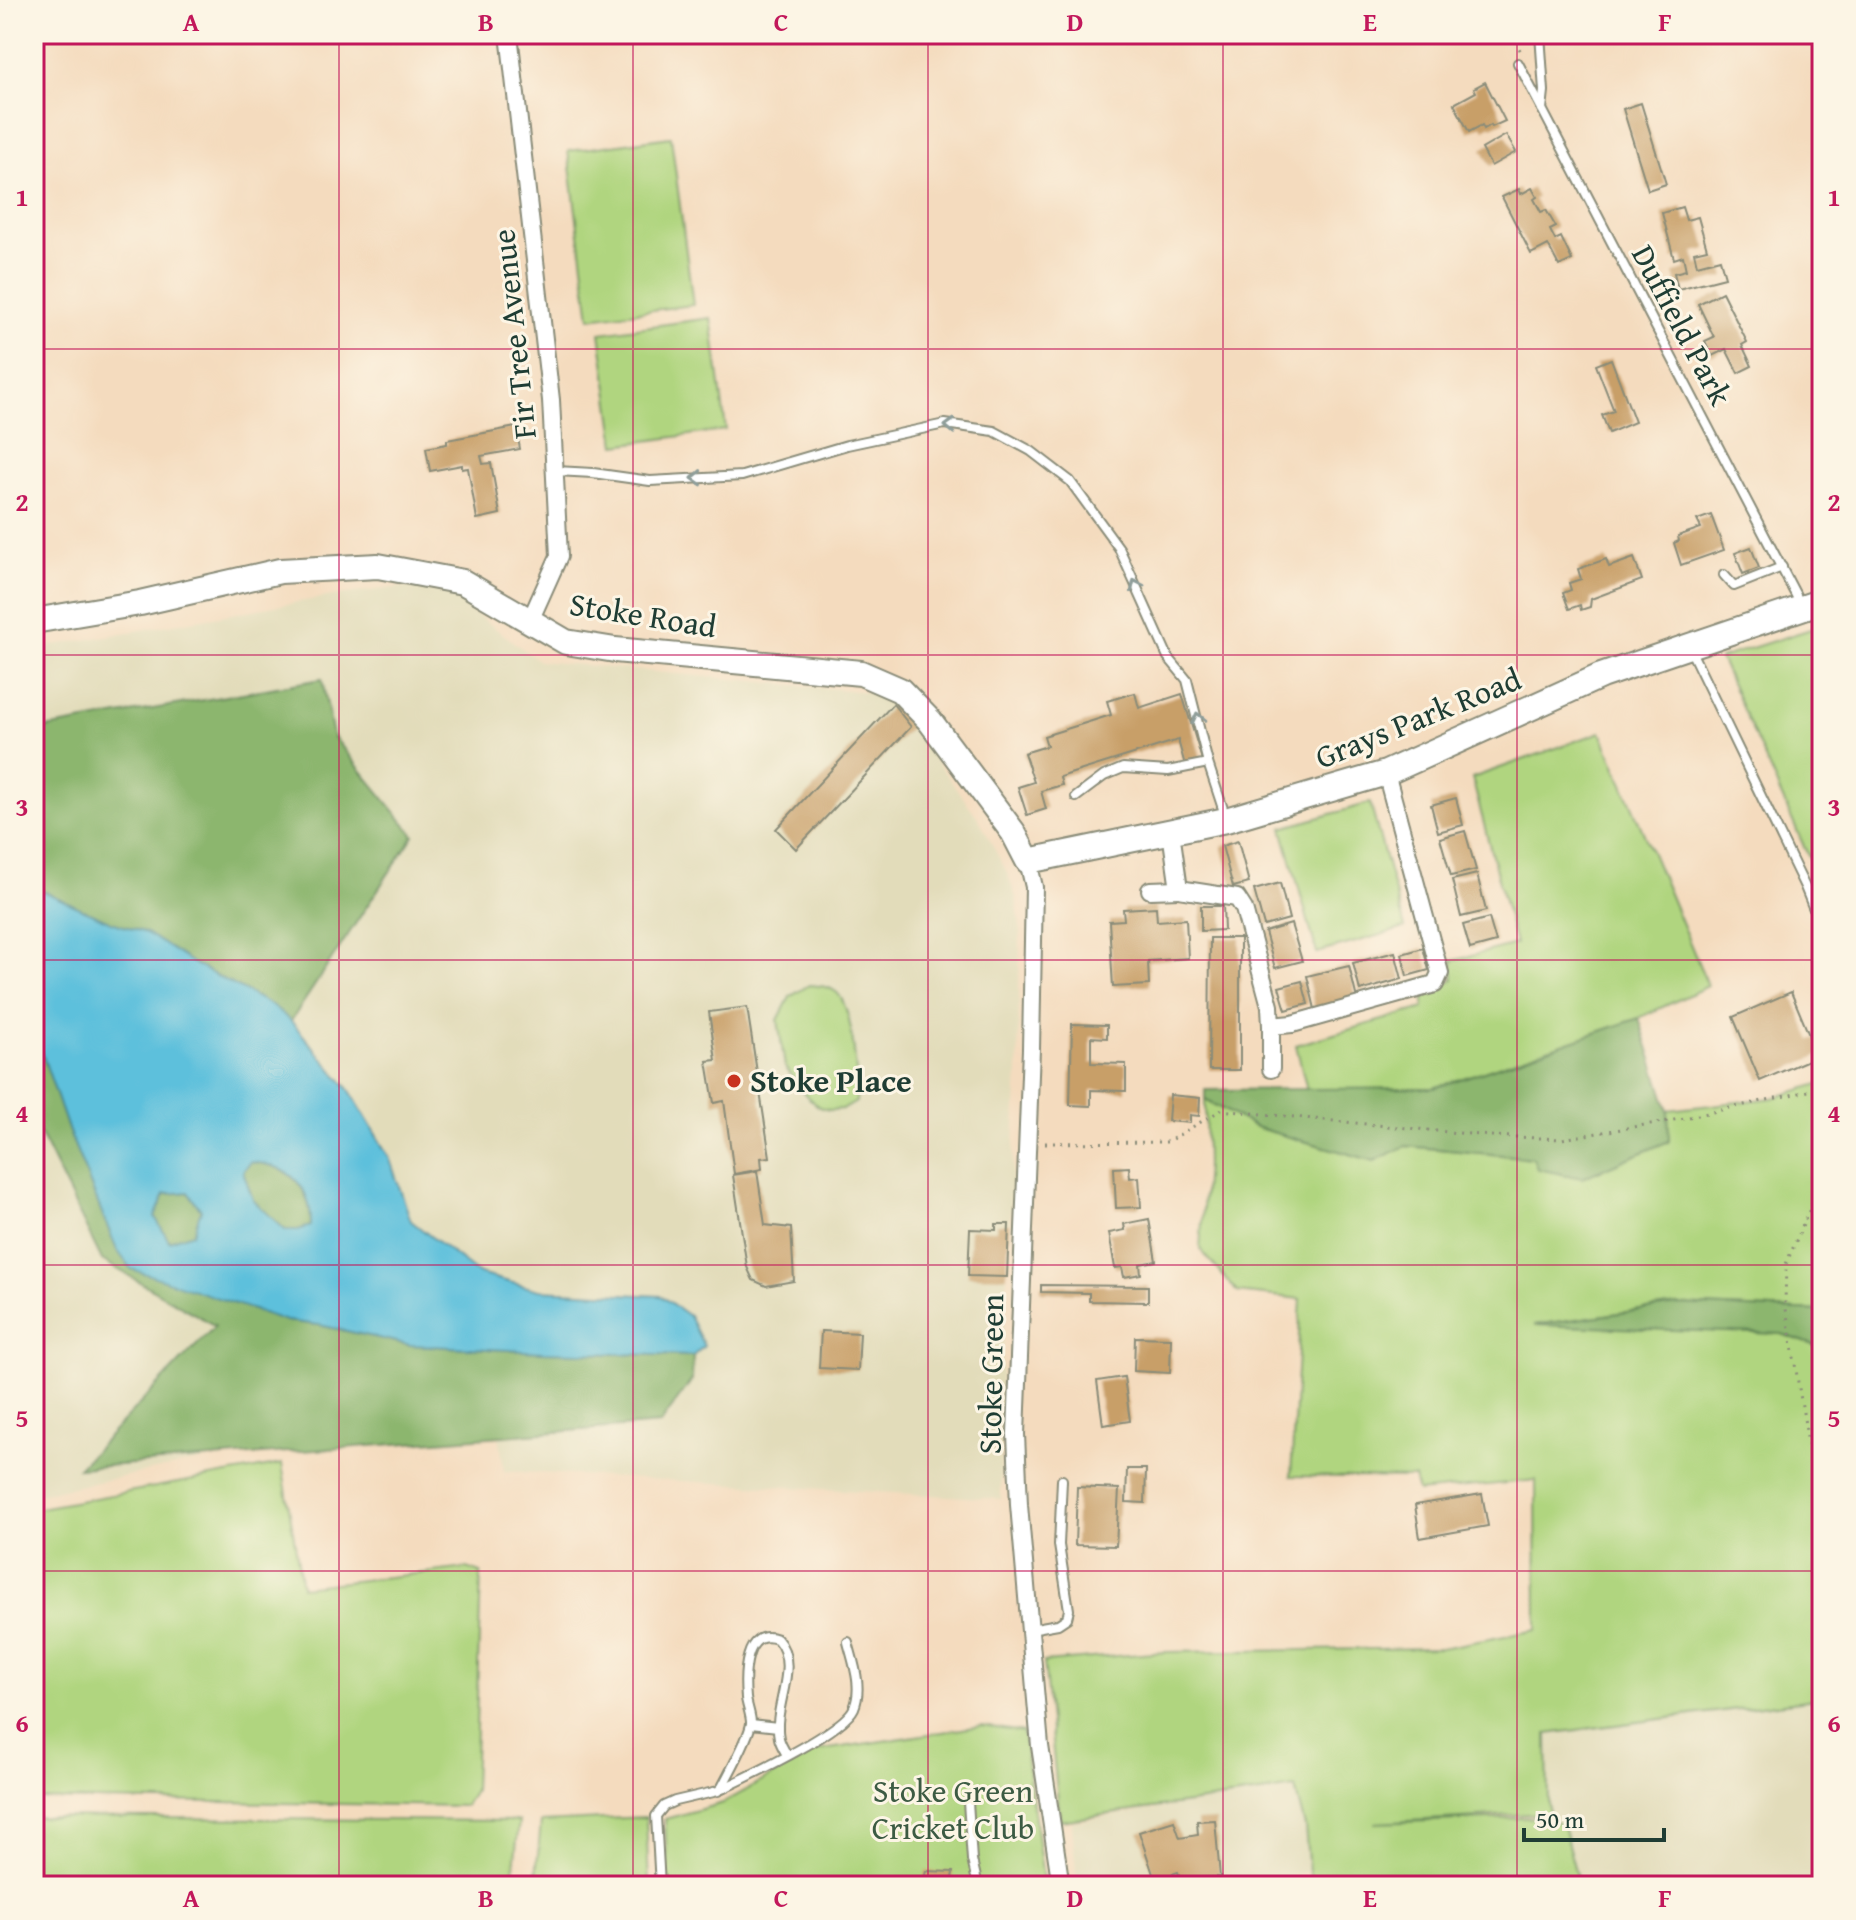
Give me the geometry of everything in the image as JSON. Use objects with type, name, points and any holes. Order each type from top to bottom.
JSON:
[{"type":"main road","name":"Stoke Road","points":[[34,621],[140,603],[280,571],[378,566],[463,582],[566,642],[615,650],[861,673],[900,690],[930,721],[1013,832],[1028,861]]},
{"type":"main road","name":"Grays Park Road","points":[[1028,861],[1226,820],[1386,773],[1601,676],[1813,604]]},
{"type":"street","name":"Fir Tree Avenue","points":[[509,34],[551,400],[559,556],[529,623]]},
{"type":"street","points":[[1271,1026],[1292,1024],[1435,984],[1440,973],[1386,773]]},
{"type":"street","points":[[1171,832],[1179,889]]},
{"type":"street","name":"Stoke Green","points":[[1028,861],[1034,887],[1016,1434],[1019,1505],[1040,1746],[1061,1886]]},
{"type":"street","points":[[1150,890],[1179,889],[1237,898],[1244,909],[1270,1006],[1271,1069]]},
{"type":"lane","points":[[1540,34],[1544,91],[1542,110]]},
{"type":"lane","name":"Duffield Park","points":[[1518,63],[1782,567],[1813,604]]},
{"type":"lane","points":[[556,471],[650,481],[742,476],[847,445],[945,424],[994,431],[1031,451],[1070,481],[1119,548],[1168,657],[1187,680],[1226,820]]},
{"type":"lane","points":[[1724,575],[1728,583],[1734,586],[1782,567]]},
{"type":"lane","points":[[1688,645],[1805,887],[1822,929]]},
{"type":"lane","points":[[1076,797],[1104,776],[1123,768],[1168,771],[1208,763]]},
{"type":"lane","points":[[1029,1629],[1058,1624],[1067,1618],[1069,1610],[1059,1545],[1062,1480]]},
{"type":"lane","points":[[718,1791],[751,1724],[746,1695],[749,1648],[760,1638],[769,1636],[783,1645],[786,1654],[778,1727],[779,1739],[787,1755]]},
{"type":"lane","points":[[660,1886],[656,1816],[664,1806],[675,1801],[718,1791],[825,1735],[844,1721],[854,1708],[858,1685],[848,1642]]},
{"type":"lane","points":[[751,1724],[778,1727]]},
{"type":"lane","points":[[968,1802],[972,1860],[978,1886]]},
{"type":"path","points":[[1026,1143],[1167,1142],[1221,1110],[1490,1136],[1562,1139],[1680,1119],[1822,1088]]},
{"type":"path","points":[[1822,1181],[1786,1264],[1785,1303],[1822,1528]]},
{"type":"shaded area","points":[[418,585],[452,596],[539,661],[868,692],[883,698],[893,704],[979,819],[1008,875],[1016,898],[1020,927],[1018,1071],[1001,1383],[1001,1499],[504,1471],[498,1427],[209,1459],[34,1495],[34,649],[338,595]]},
{"type":"shaded area","points":[[1822,1698],[1822,1886],[1572,1886],[1548,1813],[1546,1735]]},
{"type":"shaded area","points":[[1295,1788],[1305,1827],[1309,1872],[1221,1886],[1168,1885],[1164,1875],[1154,1879],[1149,1886],[1077,1886],[1072,1822]]},
{"type":"green space","points":[[671,137],[693,305],[590,318],[568,151]]},
{"type":"green space","points":[[711,318],[726,430],[616,445],[600,333]]},
{"type":"green space","points":[[1814,628],[1822,640],[1822,887],[1720,658]]},
{"type":"green space","points":[[322,679],[333,736],[414,835],[291,1021],[273,1006],[194,964],[146,933],[111,922],[34,887],[34,730]]},
{"type":"green space","points":[[1601,732],[1708,986],[1639,1018],[1434,1088],[1307,1090],[1296,1045],[1424,1008],[1424,998],[1454,979],[1452,961],[1515,944],[1472,778]]},
{"type":"green space","points":[[1370,803],[1405,928],[1317,953],[1282,828]]},
{"type":"green space","points":[[809,985],[836,992],[848,1016],[855,1063],[856,1102],[844,1109],[819,1107],[785,1067],[778,1020],[790,997]]},
{"type":"green space","points":[[1639,1018],[1668,1110],[1669,1141],[1582,1178],[1537,1169],[1533,1158],[1406,1146],[1374,1161],[1258,1128],[1205,1100],[1205,1090],[1434,1088]]},
{"type":"green space","points":[[34,1030],[69,1132],[117,1250],[286,1321],[410,1345],[693,1356],[692,1380],[660,1424],[78,1468],[215,1326],[102,1260],[34,1122]]},
{"type":"green space","points":[[1822,1083],[1822,1311],[1677,1305],[1540,1324],[1782,1334],[1822,1348],[1822,1698],[1547,1734],[1548,1813],[1374,1823],[1548,1817],[1563,1826],[1579,1886],[1314,1886],[1295,1788],[1060,1821],[1044,1662],[1166,1652],[1441,1648],[1537,1630],[1536,1480],[1418,1492],[1414,1478],[1291,1476],[1301,1299],[1237,1292],[1200,1249],[1206,1166],[1205,1100],[1258,1128],[1374,1161],[1405,1146],[1533,1158],[1669,1142],[1668,1110],[1773,1098]]},
{"type":"green space","points":[[250,1162],[276,1168],[296,1180],[307,1199],[311,1226],[285,1230],[253,1200],[243,1171]]},
{"type":"green space","points":[[188,1192],[201,1210],[193,1234],[169,1241],[155,1217],[165,1194]]},
{"type":"green space","points":[[1677,1305],[1822,1311],[1822,1348],[1782,1334],[1534,1325]]},
{"type":"green space","points":[[282,1464],[302,1587],[467,1568],[481,1573],[474,1791],[465,1806],[34,1799],[34,1509]]},
{"type":"green space","name":"Stoke Green Cricket Club","points":[[982,1726],[1023,1732],[1044,1886],[668,1886],[665,1819],[723,1803],[816,1751]]},
{"type":"green space","points":[[34,1817],[519,1821],[512,1886],[34,1886]]},
{"type":"green space","points":[[646,1817],[649,1886],[535,1886],[541,1822]]},
{"type":"water","points":[[34,887],[111,922],[146,933],[194,964],[273,1006],[291,1021],[349,1089],[389,1157],[411,1221],[479,1274],[539,1290],[661,1296],[689,1316],[704,1346],[693,1356],[410,1345],[286,1321],[131,1269],[117,1250],[69,1132],[34,1030]],"holes":[[[251,1162],[277,1168],[296,1180],[308,1200],[311,1226],[285,1230],[253,1200],[243,1171]],[[188,1192],[201,1210],[193,1233],[169,1241],[155,1217],[165,1194]]]},
{"type":"building","points":[[1485,82],[1505,121],[1484,129],[1482,125],[1469,132],[1454,104],[1476,92],[1474,88]]},
{"type":"building","points":[[1641,103],[1666,184],[1648,190],[1623,109]]},
{"type":"building","points":[[1506,135],[1516,152],[1491,166],[1482,149]]},
{"type":"building","points":[[1532,188],[1541,212],[1546,210],[1556,227],[1550,230],[1555,240],[1561,237],[1572,260],[1559,266],[1548,245],[1531,254],[1502,197],[1519,189],[1521,194]]},
{"type":"building","points":[[1682,207],[1686,220],[1698,217],[1707,249],[1694,252],[1697,265],[1720,259],[1725,277],[1678,289],[1674,273],[1686,270],[1683,256],[1674,259],[1662,213]]},
{"type":"building","points":[[1722,292],[1747,342],[1742,345],[1752,366],[1738,373],[1726,349],[1712,356],[1705,341],[1714,337],[1698,304]]},
{"type":"building","points":[[1611,359],[1635,422],[1609,433],[1602,415],[1614,411],[1596,365]]},
{"type":"building","points":[[516,427],[520,449],[481,456],[483,464],[491,463],[500,514],[477,519],[468,468],[462,469],[462,465],[430,471],[426,448],[447,444],[447,440]]},
{"type":"building","points":[[1711,515],[1724,550],[1681,565],[1674,543],[1679,541],[1678,536],[1701,528],[1697,520]]},
{"type":"building","points":[[1751,547],[1759,568],[1743,574],[1735,553]]},
{"type":"building","points":[[1634,558],[1642,580],[1591,599],[1590,607],[1581,610],[1580,605],[1569,609],[1563,593],[1571,590],[1569,583],[1581,579],[1578,569],[1606,559],[1609,567]]},
{"type":"building","points":[[1135,693],[1139,708],[1182,694],[1202,760],[1185,765],[1178,740],[1060,777],[1062,785],[1041,791],[1046,809],[1027,815],[1018,787],[1034,782],[1024,753],[1047,746],[1044,736],[1111,715],[1107,701]]},
{"type":"building","points":[[893,704],[911,727],[796,849],[776,829]]},
{"type":"building","points":[[1456,798],[1463,825],[1438,832],[1431,805]]},
{"type":"building","points":[[1465,831],[1476,870],[1451,876],[1440,838]]},
{"type":"building","points":[[1238,841],[1249,883],[1233,887],[1222,846]]},
{"type":"building","points":[[1477,874],[1486,911],[1461,917],[1452,880]]},
{"type":"building","points":[[1280,883],[1289,919],[1264,926],[1254,890]]},
{"type":"building","points":[[1201,906],[1223,906],[1224,930],[1201,931]]},
{"type":"building","points":[[1156,907],[1157,921],[1186,919],[1188,958],[1148,961],[1149,985],[1113,987],[1109,921],[1124,920],[1123,909]]},
{"type":"building","points":[[1489,918],[1496,942],[1470,949],[1463,925]]},
{"type":"building","points":[[1291,924],[1302,961],[1275,968],[1265,932]]},
{"type":"building","points":[[1210,938],[1240,938],[1240,1070],[1209,1070]]},
{"type":"building","points":[[1423,948],[1429,970],[1407,976],[1402,954]]},
{"type":"building","points":[[1395,952],[1402,979],[1360,991],[1353,963]]},
{"type":"building","points":[[1349,966],[1357,999],[1315,1009],[1307,976]]},
{"type":"building","points":[[1302,981],[1308,1004],[1286,1010],[1279,987]]},
{"type":"building","points":[[1791,992],[1811,1040],[1822,1036],[1822,1054],[1760,1081],[1733,1017]]},
{"type":"building","name":"Stoke Place","points":[[747,1007],[770,1157],[761,1158],[762,1169],[734,1174],[724,1101],[714,1103],[707,1061],[716,1060],[709,1012]]},
{"type":"building","points":[[1072,1024],[1107,1025],[1107,1038],[1091,1037],[1091,1063],[1126,1064],[1126,1091],[1091,1090],[1091,1106],[1070,1105]]},
{"type":"building","points":[[1170,1095],[1200,1098],[1199,1116],[1190,1115],[1190,1123],[1168,1121]]},
{"type":"building","points":[[1129,1167],[1130,1178],[1139,1177],[1141,1207],[1116,1208],[1114,1168]]},
{"type":"building","points":[[757,1171],[765,1225],[791,1228],[794,1281],[766,1286],[753,1280],[747,1267],[733,1175]]},
{"type":"building","points":[[1149,1219],[1156,1261],[1140,1264],[1141,1274],[1124,1277],[1122,1267],[1115,1268],[1109,1233],[1125,1230],[1124,1224]]},
{"type":"building","points":[[996,1224],[1009,1224],[1007,1277],[968,1276],[970,1229],[996,1230]]},
{"type":"building","points":[[1041,1285],[1148,1286],[1148,1302],[1089,1301],[1089,1293],[1041,1292]]},
{"type":"building","points":[[821,1331],[860,1333],[858,1370],[819,1368]]},
{"type":"building","points":[[1135,1337],[1171,1338],[1170,1373],[1134,1371]]},
{"type":"building","points":[[1124,1377],[1130,1421],[1103,1425],[1097,1381]]},
{"type":"building","points":[[1127,1469],[1146,1469],[1145,1503],[1126,1502]]},
{"type":"building","points":[[1077,1487],[1119,1489],[1116,1546],[1075,1545]]},
{"type":"building","points":[[1482,1494],[1488,1526],[1420,1538],[1415,1505]]},
{"type":"building","points":[[1215,1820],[1220,1877],[1181,1879],[1178,1872],[1155,1880],[1139,1832],[1174,1821],[1180,1838],[1198,1835],[1197,1821]]},
{"type":"building","points":[[926,1871],[953,1872],[951,1886],[923,1886]]},
{"type":"place","name":"Stoke Place","points":[[734,1081]]}]
